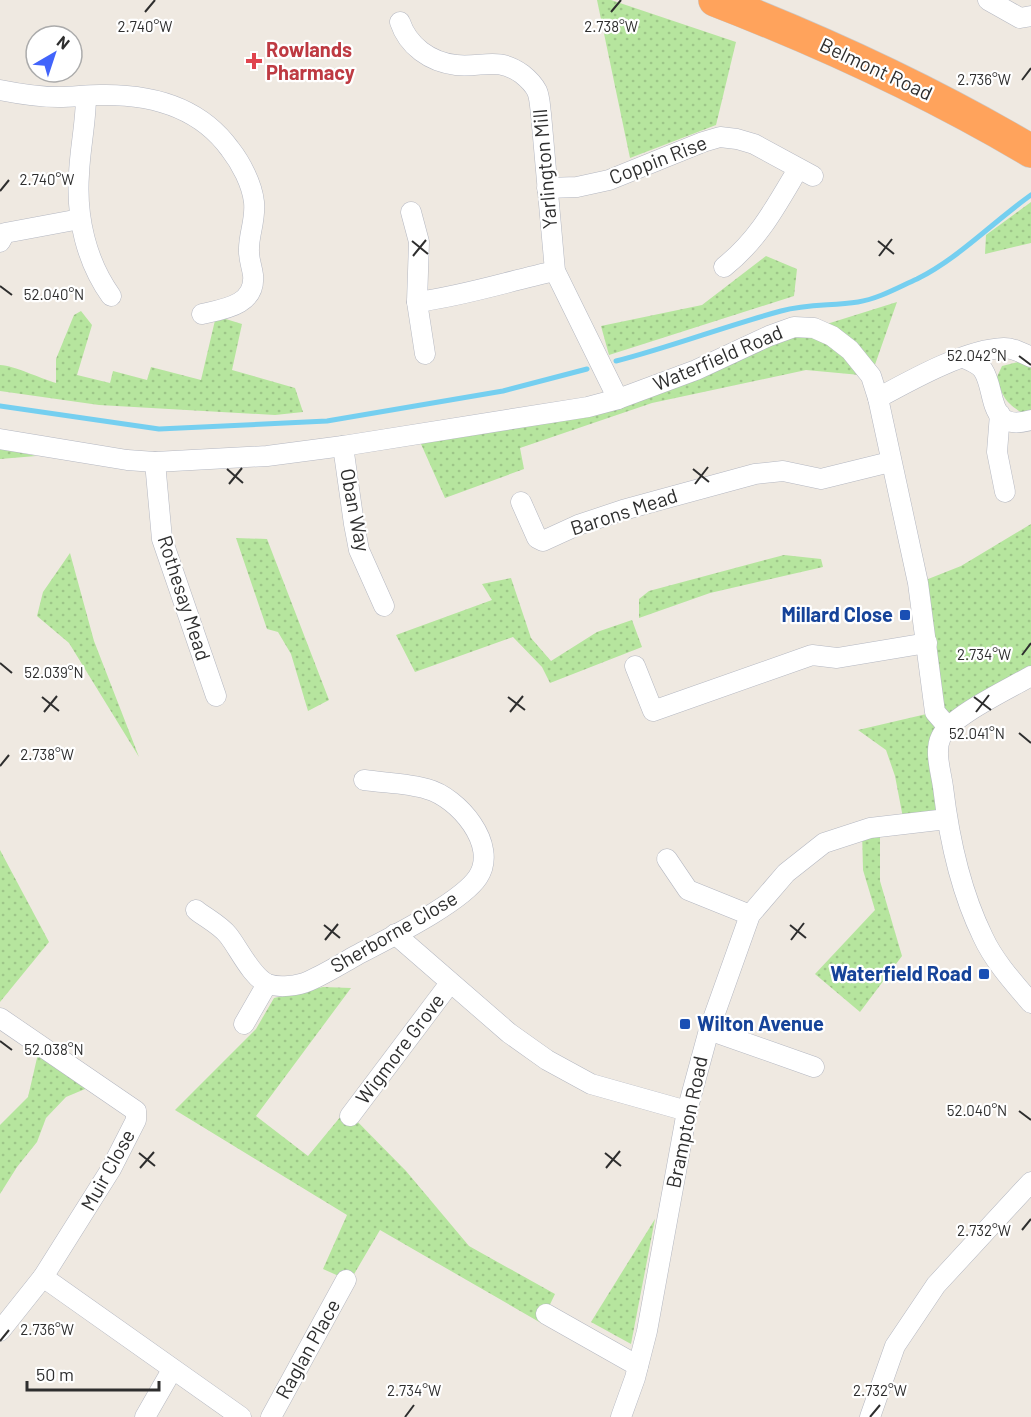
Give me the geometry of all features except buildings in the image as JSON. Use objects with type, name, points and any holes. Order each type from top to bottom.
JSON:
[{"type":"highway","name":"Belmont Road","points":[[714,0],[797,32],[922,90],[1031,151]]},
{"type":"street","points":[[988,0],[1020,18],[1031,16]]},
{"type":"street","name":"Yarlington Mill","points":[[400,22],[407,39],[426,55],[440,62],[457,65],[496,62],[512,67],[527,78],[537,91],[542,114],[555,271],[618,399]]},
{"type":"street","points":[[0,90],[37,96],[127,96],[154,99],[183,109],[222,138],[240,162],[254,200],[254,221],[248,246],[253,274],[252,287],[248,296],[240,304],[202,314]]},
{"type":"street","points":[[86,96],[79,173],[80,219],[92,265],[111,297]]},
{"type":"street","name":"Coppin Rise","points":[[547,188],[577,187],[609,180],[720,137],[754,144],[805,172],[747,248],[724,267]]},
{"type":"street","points":[[411,212],[419,242],[417,302],[425,354]]},
{"type":"street","points":[[2,235],[80,219]]},
{"type":"street","points":[[417,302],[451,298],[555,271]]},
{"type":"street","name":"Waterfield Road","points":[[0,439],[127,460],[155,462],[267,456],[343,446],[556,412],[618,399],[696,370],[769,336],[794,327],[814,328],[832,336],[850,350],[872,376],[912,550],[935,712],[948,727]]},
{"type":"street","points":[[878,398],[942,365],[964,358],[1006,348],[1031,357]]},
{"type":"street","points":[[964,358],[983,369],[994,406],[1000,414],[1008,420],[1021,423],[1031,420]]},
{"type":"street","points":[[1000,414],[997,452],[1005,492]]},
{"type":"street","name":"Oban Way","points":[[343,446],[359,550],[384,606]]},
{"type":"street","name":"Rothesay Mead","points":[[155,462],[162,539],[216,696]]},
{"type":"street","name":"Barons Mead","points":[[521,502],[537,538],[543,541],[578,525],[623,510],[755,474],[783,471],[821,479],[890,462]]},
{"type":"street","points":[[635,666],[653,711],[812,655],[837,658],[927,643]]},
{"type":"street","points":[[1031,676],[965,714],[948,727],[940,739],[939,755],[947,819],[966,896],[983,938],[1010,979],[1031,1003]]},
{"type":"street","name":"Sherborne Close","points":[[267,984],[285,986],[307,982],[396,934],[452,900],[471,887],[480,874],[483,863],[483,846],[477,832],[467,817],[448,800],[429,789],[364,780]]},
{"type":"street","name":"Brampton Road","points":[[621,1417],[638,1366],[654,1298],[687,1110],[709,1030],[750,915],[786,873],[824,843],[870,828],[947,819]]},
{"type":"street","points":[[667,859],[688,890],[750,915]]},
{"type":"street","points":[[196,910],[227,934],[244,961],[267,984],[244,1024]]},
{"type":"street","points":[[396,934],[509,1033],[548,1060],[591,1084],[687,1110]]},
{"type":"street","name":"Wigmore Grove","points":[[351,1116],[450,983]]},
{"type":"street","name":"Muir Close","points":[[0,1018],[136,1111],[136,1120],[111,1169],[44,1277],[0,1331]]},
{"type":"street","points":[[709,1030],[814,1067]]},
{"type":"street","points":[[870,1417],[895,1346],[936,1285],[1031,1182]]},
{"type":"street","points":[[44,1277],[241,1417]]},
{"type":"street","name":"Raglan Place","points":[[271,1417],[346,1280]]},
{"type":"street","points":[[546,1314],[638,1366]]},
{"type":"street","points":[[146,1417],[172,1370]]},
{"type":"green space","points":[[597,0],[611,0],[736,42],[716,125],[630,158]]},
{"type":"green space","points":[[1031,202],[1031,243],[985,254],[986,235]]},
{"type":"green space","points":[[766,256],[797,269],[794,296],[609,355],[601,326],[702,305]]},
{"type":"green space","points":[[897,302],[871,376],[806,370],[652,403],[520,448],[524,469],[445,498],[417,435],[588,407],[814,328]]},
{"type":"green space","points":[[81,311],[92,325],[77,375],[110,383],[113,371],[147,380],[151,367],[201,380],[216,316],[242,324],[232,370],[295,388],[303,412],[275,415],[99,405],[0,391],[0,365],[56,383],[56,359],[74,315]]},
{"type":"green space","points":[[1018,362],[1031,368],[1031,411],[1024,414],[1005,398],[997,377],[1002,366]]},
{"type":"green space","points":[[0,448],[36,456],[0,459]]},
{"type":"green space","points":[[1031,524],[1031,676],[948,727],[947,819],[904,823],[895,776],[886,750],[858,730],[935,712],[918,583],[961,566]]},
{"type":"green space","points":[[236,538],[267,539],[329,700],[308,711],[291,654],[278,632],[267,629]]},
{"type":"green space","points":[[70,553],[94,641],[139,757],[69,643],[37,616],[43,592]]},
{"type":"green space","points":[[784,555],[821,559],[823,567],[710,593],[639,618],[639,599],[649,591]]},
{"type":"green space","points":[[511,578],[531,638],[551,661],[597,632],[632,620],[642,647],[550,683],[542,667],[513,637],[415,672],[396,635],[492,600],[482,584]]},
{"type":"green space","points":[[880,826],[880,881],[902,956],[860,1012],[815,974],[875,910],[863,870],[862,830]]},
{"type":"green space","points":[[0,850],[49,942],[0,1002]]},
{"type":"green space","points":[[323,987],[351,988],[256,1116],[308,1156],[346,1110],[406,1171],[469,1246],[555,1294],[541,1323],[380,1230],[350,1281],[323,1269],[347,1215],[175,1110],[256,1029],[274,998]]},
{"type":"green space","points":[[40,1045],[97,1084],[66,1097],[46,1118],[37,1142],[17,1167],[0,1194],[0,1125],[28,1097]]},
{"type":"green space","points":[[655,1219],[631,1344],[591,1322]]},
{"type":"waterway","points":[[616,361],[781,311],[858,302],[881,296],[917,279],[947,261],[1031,195]]},
{"type":"waterway","points":[[0,406],[159,429],[327,421],[503,391],[587,369]]},
{"type":"place","name":"Rowlands Pharmacy","points":[[254,61]]},
{"type":"place","name":"Millard Close","points":[[905,615]]},
{"type":"place","name":"Waterfield Road","points":[[984,974]]},
{"type":"place","name":"Wilton Avenue","points":[[685,1024]]}]
